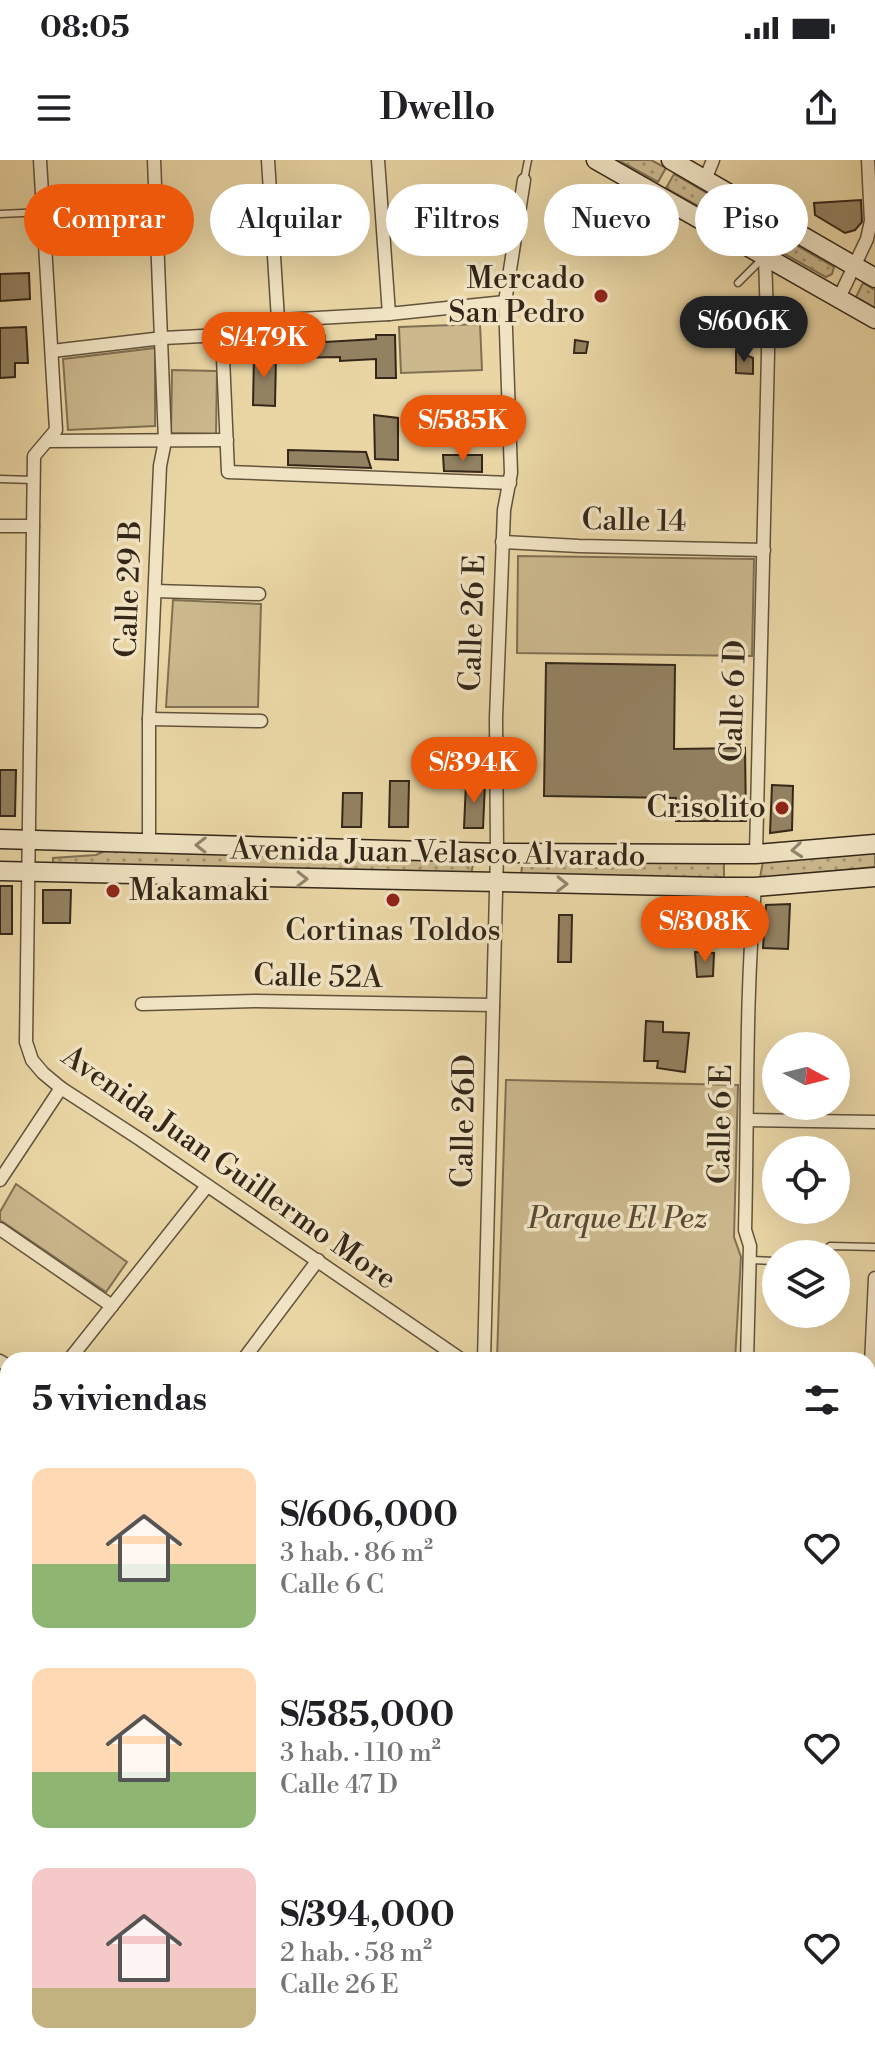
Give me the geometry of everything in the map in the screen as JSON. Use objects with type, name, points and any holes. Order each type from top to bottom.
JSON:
[{"type":"main road","points":[[596,160],[695,216]]},
{"type":"main road","points":[[671,160],[875,278]]},
{"type":"main road","points":[[765,256],[875,319]]},
{"type":"main road","name":"Avenida Juan Velasco Alvarado","points":[[0,839],[497,853],[750,854],[875,844]]},
{"type":"main road","points":[[749,887],[750,854]]},
{"type":"main road","name":"Avenida Juan Velasco Alvarado","points":[[0,871],[720,887],[875,877]]},
{"type":"main road","points":[[720,887],[738,905],[752,929]]},
{"type":"street","name":"Avenida Juan Guillermo More","points":[[40,160],[42,184]]},
{"type":"street","name":"Calle 29 B","points":[[149,843],[149,719],[160,466],[165,441],[154,160]]},
{"type":"street","points":[[268,160],[278,320]]},
{"type":"street","points":[[378,160],[389,314]]},
{"type":"street","points":[[705,180],[713,160]]},
{"type":"street","points":[[839,298],[867,239],[871,221],[868,160]]},
{"type":"street","name":"Calle 26 E","points":[[496,883],[496,718],[502,542],[510,483],[505,302],[524,180]]},
{"type":"street","name":"Avenida Juan Guillermo More","points":[[47,256],[56,430],[34,456],[26,1042],[32,1060],[61,1088],[450,1352]]},
{"type":"street","name":"Calle 6 D","points":[[750,854],[764,550],[768,353],[765,256]]},
{"type":"street","points":[[52,351],[163,338],[222,335],[243,322],[389,314],[505,302]]},
{"type":"street","points":[[222,335],[228,472],[510,483]]},
{"type":"street","points":[[47,441],[227,440]]},
{"type":"street","points":[[0,526],[33,526]]},
{"type":"street","name":"Calle 14","points":[[502,542],[764,550]]},
{"type":"street","points":[[155,591],[259,594]]},
{"type":"street","points":[[149,719],[261,721]]},
{"type":"street","name":"Calle 26D","points":[[484,1352],[496,883]]},
{"type":"street","name":"Calle 6 E","points":[[747,1352],[750,1246],[745,1230],[752,929],[749,887]]},
{"type":"street","name":"Calle 52A","points":[[142,1004],[255,1001],[493,1005]]},
{"type":"street","points":[[0,1180],[61,1088]]},
{"type":"street","points":[[747,1120],[875,1122]]},
{"type":"street","points":[[75,1352],[207,1186]]},
{"type":"street","points":[[0,1229],[112,1306]]},
{"type":"street","points":[[249,1352],[318,1260]]},
{"type":"street","points":[[872,1352],[875,1278]]},
{"type":"lane","points":[[524,180],[528,160]]},
{"type":"lane","points":[[0,214],[24,213]]},
{"type":"lane","points":[[738,283],[765,256]]},
{"type":"lane","points":[[0,479],[34,480]]},
{"type":"lane","points":[[850,1246],[875,1247]]},
{"type":"lane","points":[[750,1260],[762,1260]]},
{"type":"green space","points":[[618,160],[651,160],[666,168],[658,182]]},
{"type":"green space","points":[[674,174],[695,186],[695,204],[679,195],[679,184],[668,184]]},
{"type":"green space","points":[[808,252],[834,267],[832,274],[826,277],[788,256],[808,256]]},
{"type":"green space","points":[[863,283],[875,290],[875,308],[856,297]]},
{"type":"green space","points":[[480,324],[482,370],[401,373],[399,327]]},
{"type":"green space","points":[[155,348],[155,426],[68,430],[63,359]]},
{"type":"green space","points":[[172,370],[217,371],[216,434],[171,433]]},
{"type":"green space","points":[[518,556],[754,559],[752,656],[517,653]]},
{"type":"green space","points":[[173,600],[261,604],[258,707],[166,707]]},
{"type":"green space","points":[[111,848],[474,860],[471,874],[53,866],[53,858],[96,855]]},
{"type":"green space","points":[[875,850],[875,867],[760,878],[763,861]]},
{"type":"green space","points":[[523,859],[724,862],[724,883],[521,875]]},
{"type":"green space","name":"Parque El Pez","points":[[506,1080],[738,1085],[734,1237],[741,1257],[735,1352],[497,1352]]},
{"type":"green space","points":[[16,1184],[127,1262],[106,1292],[0,1220],[0,1212]]},
{"type":"building","points":[[861,200],[862,222],[855,230],[845,233],[815,215],[814,203]]},
{"type":"building","points":[[29,273],[30,299],[0,301],[0,274]]},
{"type":"building","points":[[26,327],[28,363],[15,363],[15,377],[0,378],[0,328]]},
{"type":"building","points":[[376,335],[395,335],[396,378],[376,378],[376,359],[286,358],[286,337],[325,336],[325,342],[376,339]]},
{"type":"building","points":[[575,340],[588,342],[586,353],[574,353]]},
{"type":"building","points":[[736,351],[753,358],[753,374],[736,373]]},
{"type":"building","points":[[254,354],[276,355],[275,406],[253,405]]},
{"type":"building","points":[[374,415],[398,418],[398,460],[375,459]]},
{"type":"building","points":[[288,450],[366,452],[371,468],[288,465]]},
{"type":"building","points":[[443,455],[482,455],[482,472],[444,471]]},
{"type":"building","points":[[546,663],[675,665],[674,749],[745,748],[746,821],[676,821],[676,798],[544,796]]},
{"type":"building","points":[[0,770],[16,770],[15,816],[0,816]]},
{"type":"building","points":[[390,781],[409,781],[408,827],[389,827]]},
{"type":"building","points":[[466,782],[485,783],[483,828],[464,828]]},
{"type":"building","name":"Crisolito","points":[[772,785],[793,786],[792,830],[770,833]]},
{"type":"building","points":[[343,793],[362,793],[361,827],[342,827]]},
{"type":"building","points":[[0,886],[12,886],[12,934],[0,934]]},
{"type":"building","points":[[43,890],[71,890],[70,923],[43,923]]},
{"type":"building","points":[[790,904],[788,949],[763,948],[766,905]]},
{"type":"building","points":[[559,915],[572,915],[571,962],[558,962]]},
{"type":"building","points":[[695,952],[714,953],[713,976],[697,977]]},
{"type":"building","points":[[646,1021],[663,1022],[663,1032],[689,1033],[685,1072],[657,1068],[658,1061],[644,1061]]},
{"type":"place","name":"Mercado San Pedro","points":[[601,296]]},
{"type":"place","name":"Crisolito","points":[[782,808]]},
{"type":"place","name":"Makamaki","points":[[113,891]]},
{"type":"place","name":"Cortinas Toldos","points":[[393,900]]}]
